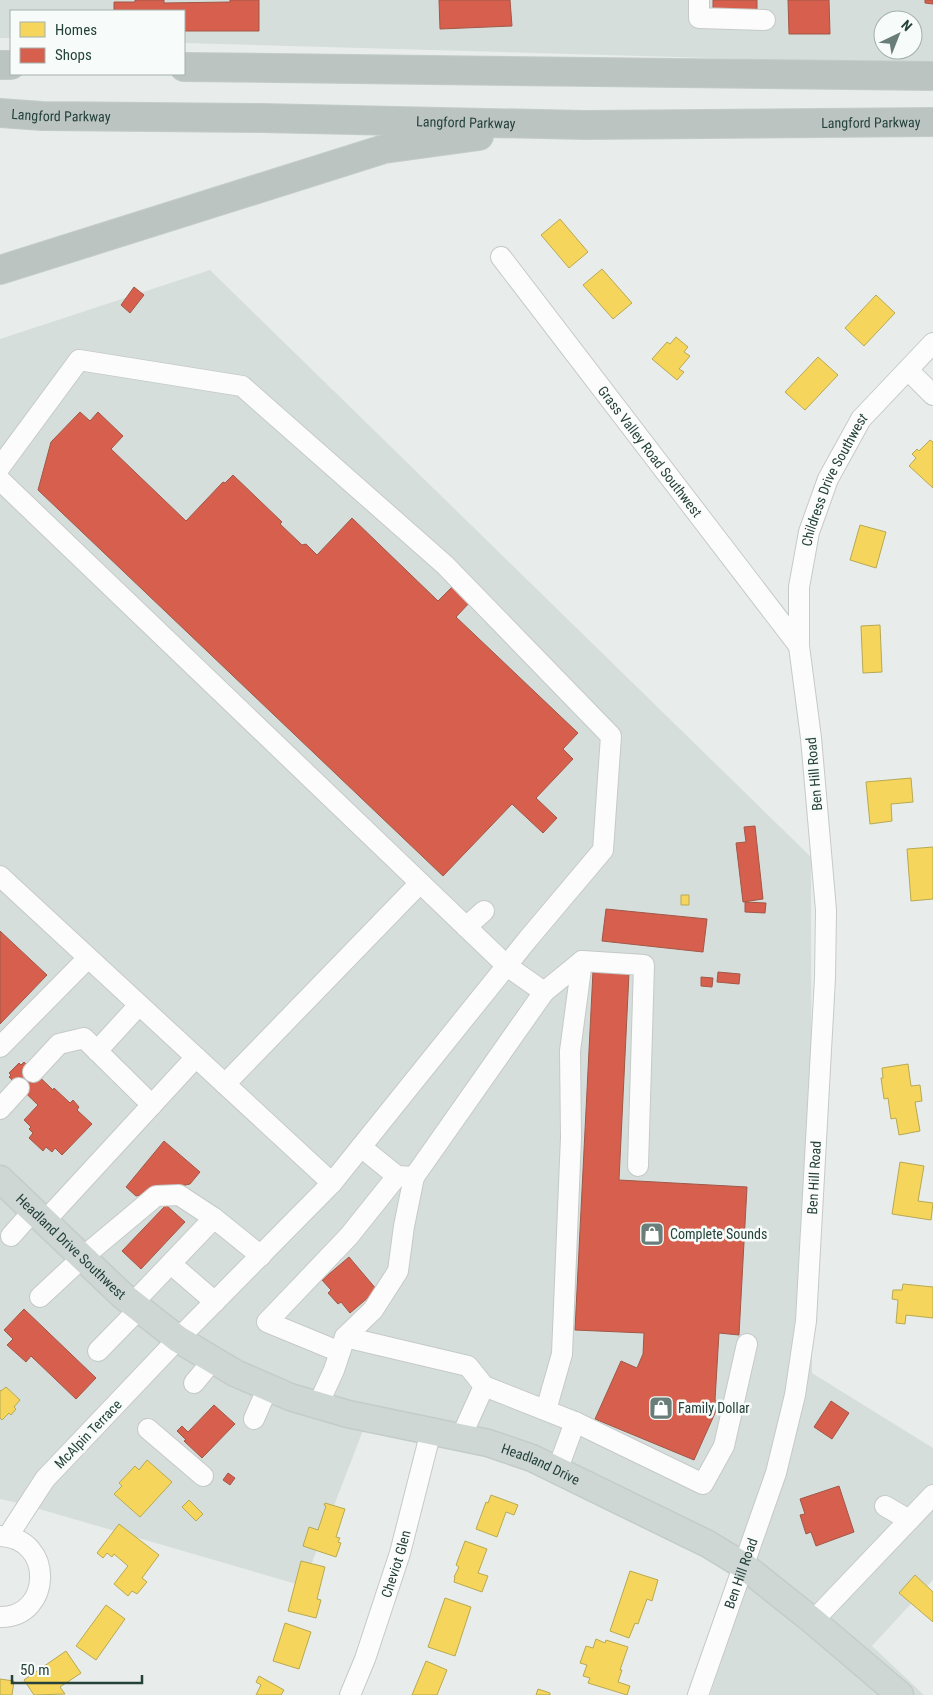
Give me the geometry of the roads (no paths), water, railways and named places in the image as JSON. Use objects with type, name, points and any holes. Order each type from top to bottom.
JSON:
[{"type":"highway","points":[[185,67],[933,76]]},
{"type":"highway","name":"Langford Parkway","points":[[0,113],[42,116],[260,118],[586,125],[933,122]]},
{"type":"highway","points":[[0,270],[384,149],[586,125]]},
{"type":"main road","name":"Headland Drive Southwest","points":[[0,1179],[139,1308]]},
{"type":"main road","name":"Headland Drive","points":[[139,1308],[178,1339],[235,1373],[290,1397],[348,1414],[497,1446],[532,1458],[708,1544],[744,1566],[813,1621],[897,1694]]},
{"type":"street","points":[[699,0],[699,18],[765,20]]},
{"type":"street","name":"Grass Valley Road Southwest","points":[[501,257],[799,646]]},
{"type":"street","name":"Childress Drive Southwest","points":[[799,646],[799,587],[808,532],[828,479],[861,419],[933,343]]},
{"type":"street","name":"McAlpin Terrace","points":[[0,467],[79,360],[242,386],[445,565],[610,736],[603,850],[332,1183],[178,1339],[44,1479],[4,1536],[27,1545],[34,1553],[40,1568],[40,1584],[37,1594],[23,1610],[14,1615],[0,1617]]},
{"type":"street","points":[[908,370],[933,395]]},
{"type":"street","points":[[0,480],[507,966],[544,992]]},
{"type":"street","name":"Ben Hill Road","points":[[698,1695],[776,1473],[795,1395],[806,1321],[825,978],[826,910],[811,738],[799,646]]},
{"type":"street","points":[[0,876],[332,1183]]},
{"type":"street","points":[[225,1084],[420,883]]},
{"type":"street","points":[[466,927],[484,911]]},
{"type":"street","points":[[0,1047],[88,958]]},
{"type":"street","points":[[546,1410],[562,1354],[571,1137],[570,1052],[582,961]]},
{"type":"street","points":[[638,1166],[644,965],[582,961],[544,992],[406,1177],[267,1322],[343,1345],[468,1366],[484,1386],[575,1422],[703,1484],[724,1446],[747,1344]]},
{"type":"street","points":[[97,1051],[139,1006]]},
{"type":"street","points":[[33,1072],[59,1044],[84,1038],[152,1104]]},
{"type":"street","points":[[11,1236],[39,1216],[152,1104],[196,1057]]},
{"type":"street","points":[[0,1109],[19,1088]]},
{"type":"street","points":[[361,1147],[406,1177]]},
{"type":"street","points":[[318,1405],[343,1345],[373,1310],[398,1271],[404,1226],[406,1177]]},
{"type":"street","points":[[40,1297],[83,1257],[156,1196],[179,1195],[214,1218],[261,1256]]},
{"type":"street","points":[[98,1351],[139,1308],[171,1264],[214,1218]]},
{"type":"street","points":[[171,1264],[215,1302]]},
{"type":"street","points":[[194,1384],[213,1360]]},
{"type":"street","points":[[461,1437],[484,1386]]},
{"type":"street","points":[[254,1420],[268,1387]]},
{"type":"street","points":[[557,1471],[575,1422]]},
{"type":"street","points":[[148,1429],[203,1476]]},
{"type":"street","name":"Cheviot Glen","points":[[350,1695],[365,1658],[400,1554],[431,1431]]},
{"type":"street","points":[[813,1621],[933,1495]]},
{"type":"street","points":[[885,1506],[909,1520]]},
{"type":"place","name":"Complete Sounds","points":[[652,1234]]},
{"type":"place","name":"Family Dollar","points":[[661,1408]]}]
